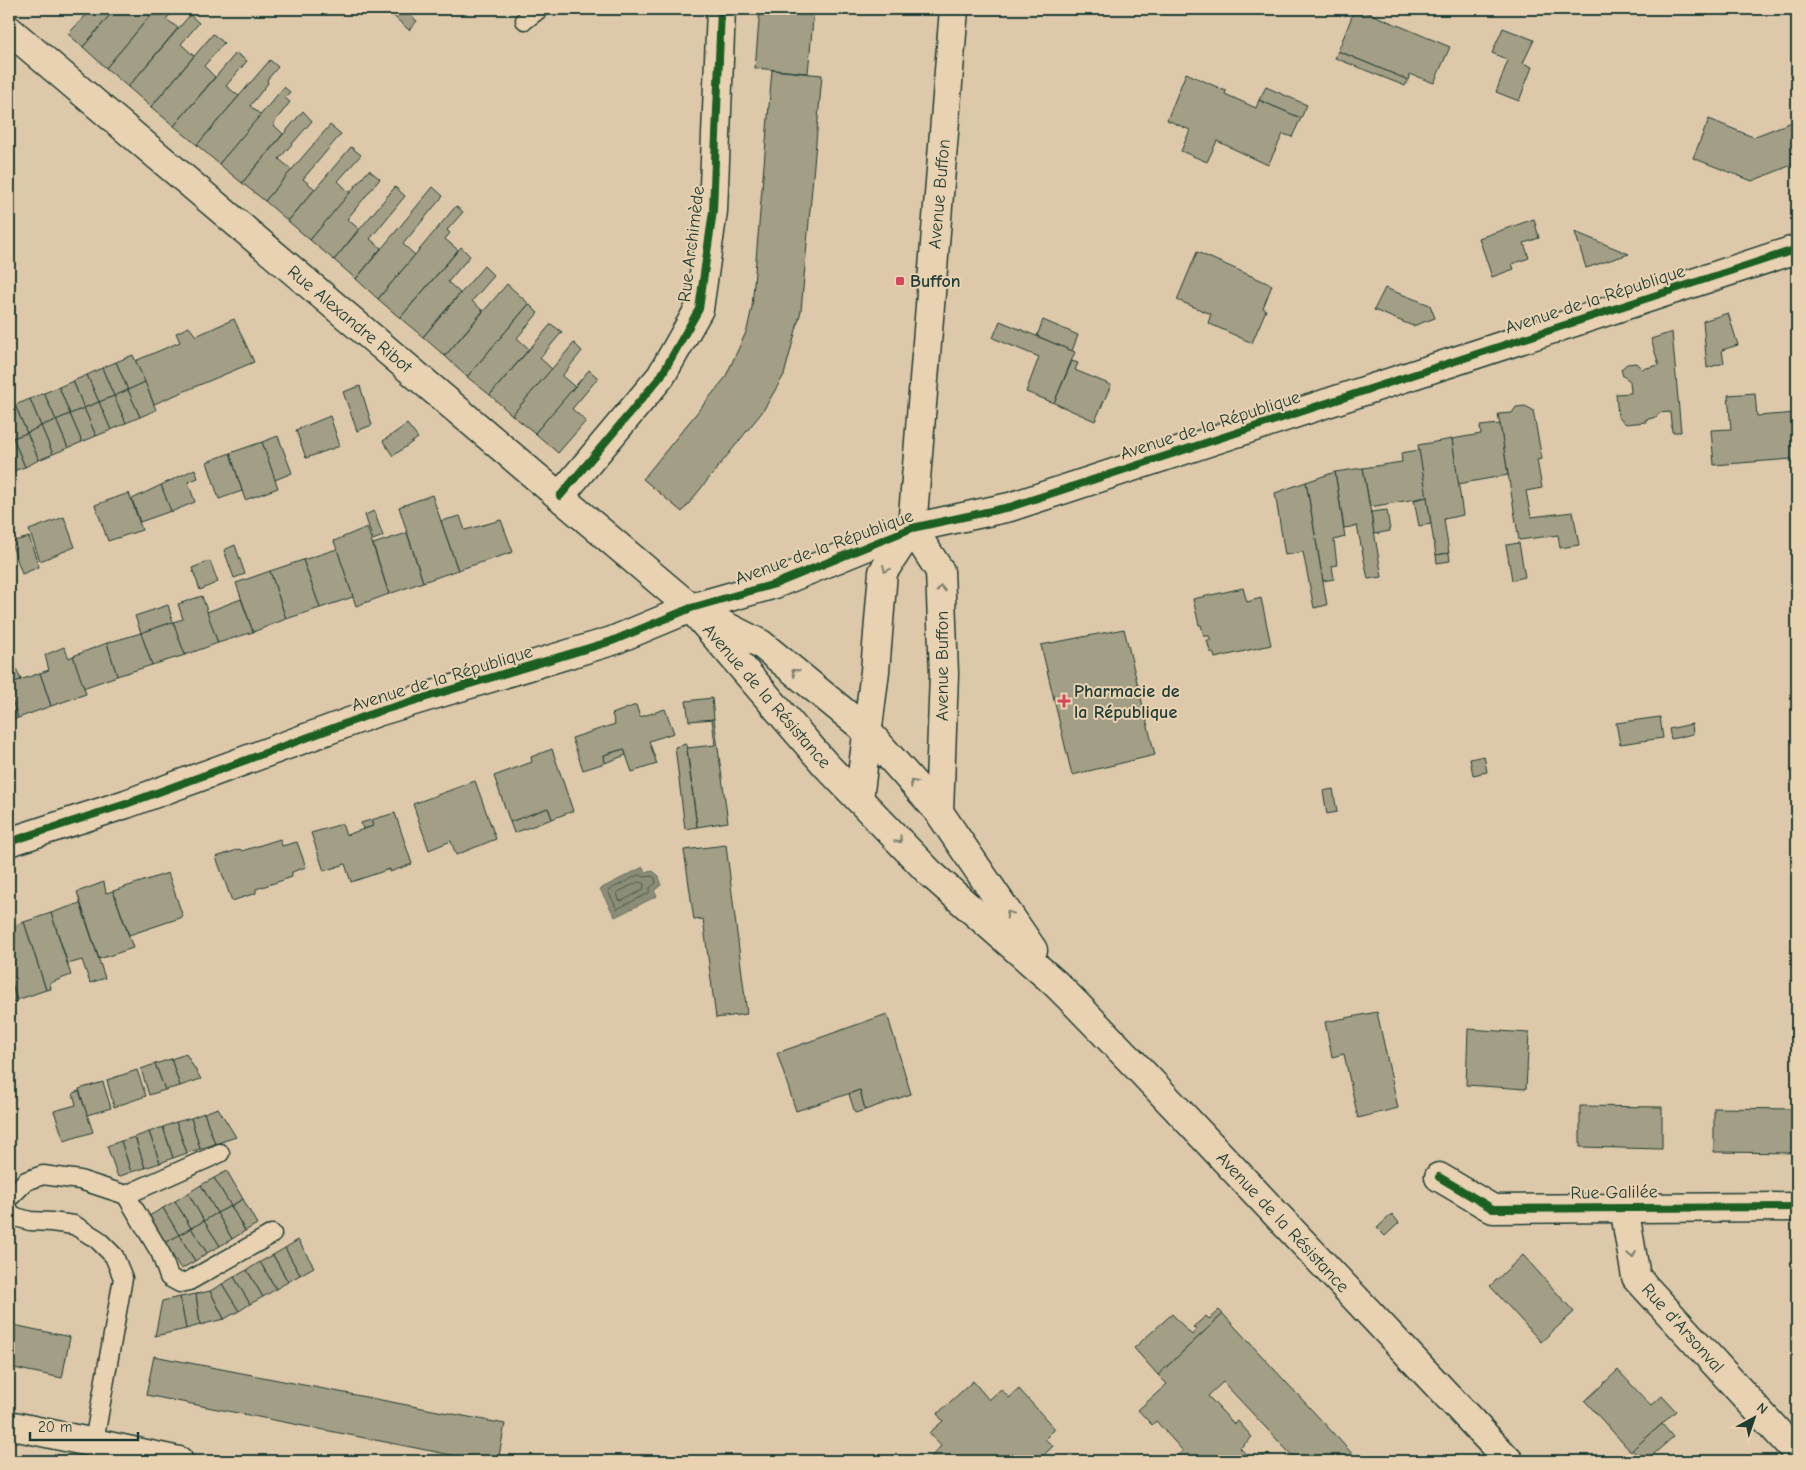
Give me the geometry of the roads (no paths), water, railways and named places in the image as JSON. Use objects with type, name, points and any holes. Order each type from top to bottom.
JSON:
[{"type":"street","name":"Rue Archimède","points":[[560,496],[661,376],[698,309],[713,211],[721,9]]},
{"type":"street","name":"Avenue Buffon","points":[[859,799],[875,671],[883,572],[912,528],[954,9]]},
{"type":"street","name":"Rue Alexandre Ribot","points":[[9,30],[691,608]]},
{"type":"street","name":"Avenue de la République","points":[[9,842],[126,804],[377,712],[612,641],[691,608],[775,584],[912,528],[1010,507],[1797,249]]},
{"type":"street","name":"Avenue Buffon","points":[[912,528],[940,571],[944,674],[939,812]]},
{"type":"street","name":"Avenue de la Résistance","points":[[691,608],[761,644],[867,731],[939,812],[1056,984]]},
{"type":"street","name":"Avenue de la Résistance","points":[[691,608],[825,764],[930,873],[1056,984],[1142,1072],[1509,1461]]},
{"type":"street","name":"Rue Galilée","points":[[1439,1177],[1493,1209],[1797,1206]]},
{"type":"street","name":"Rue d'Arsonval","points":[[1624,1207],[1636,1277],[1797,1453]]},
{"type":"street","points":[[9,1424],[179,1461]]},
{"type":"lane","points":[[525,20],[539,9]]},
{"type":"lane","points":[[126,1195],[220,1153]]},
{"type":"lane","points":[[9,1198],[26,1181],[43,1175],[80,1180],[126,1195],[161,1254],[169,1277],[180,1283],[189,1281],[272,1234]]},
{"type":"lane","points":[[9,1212],[16,1217],[30,1221],[74,1225],[97,1239],[114,1256],[123,1278],[94,1442]]},
{"type":"water","points":[[643,867],[645,872],[653,871],[659,876],[661,885],[654,891],[657,896],[615,917],[600,889]]},
{"type":"place","name":"Buffon","points":[[900,281]]},
{"type":"place","name":"Pharmacie de la République","points":[[1064,701]]}]
